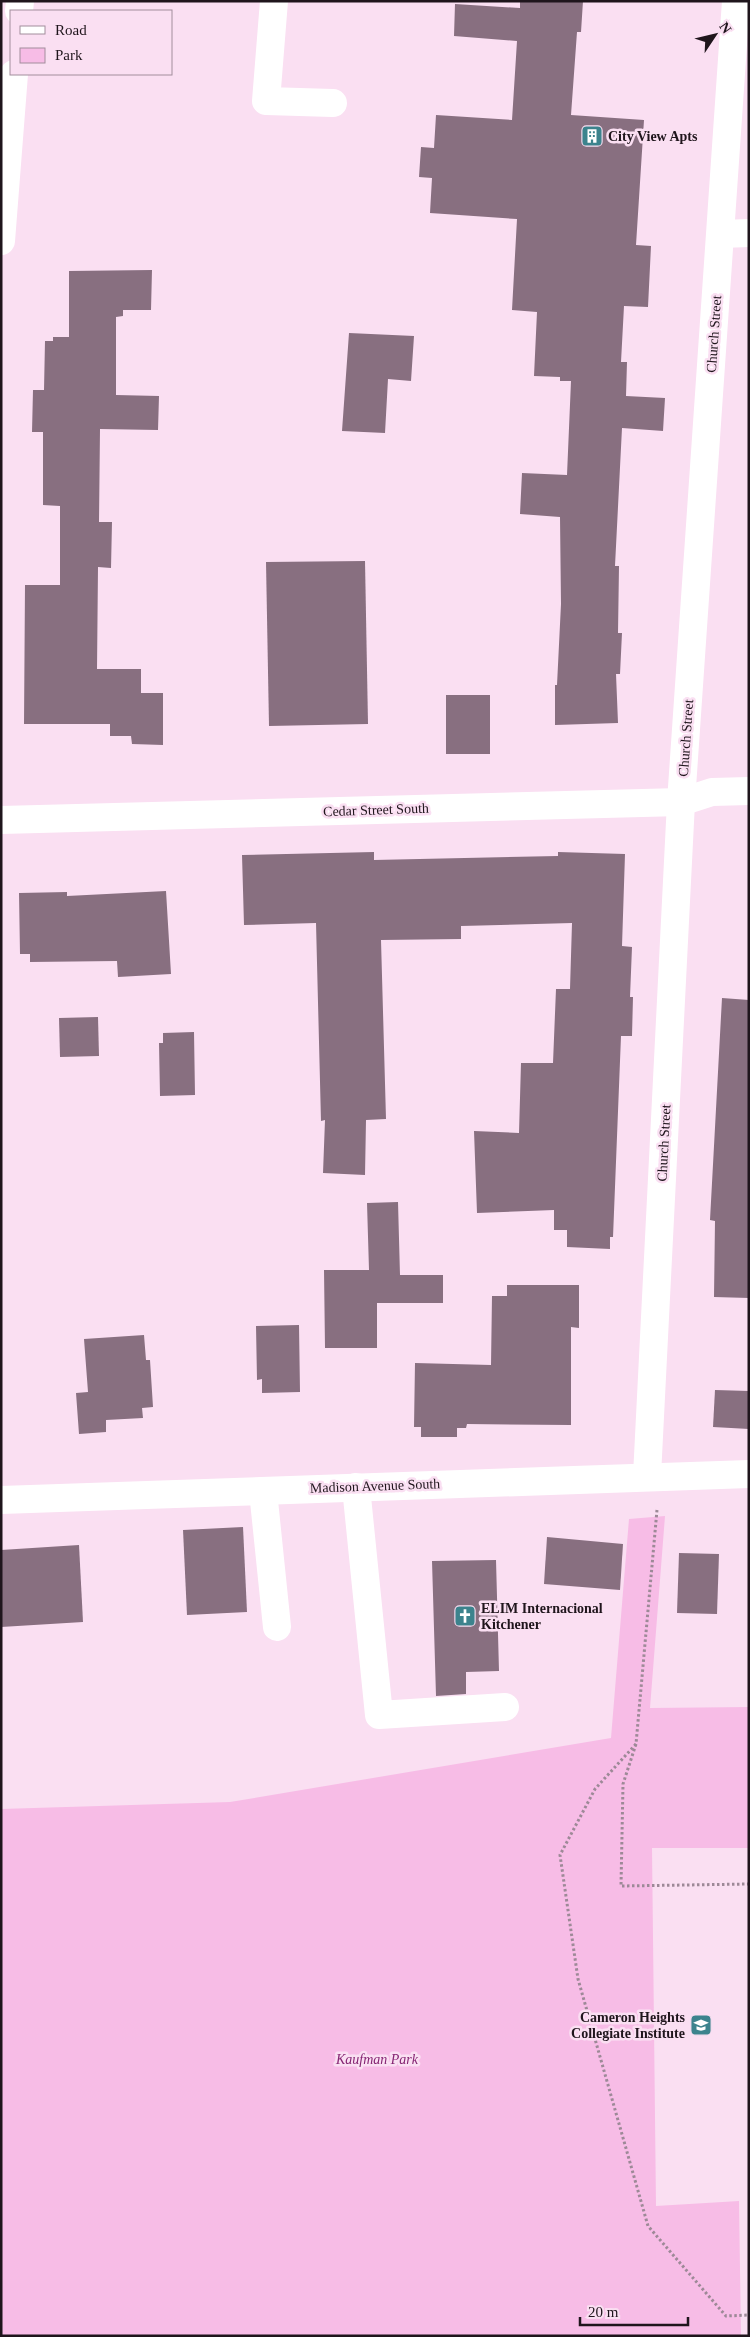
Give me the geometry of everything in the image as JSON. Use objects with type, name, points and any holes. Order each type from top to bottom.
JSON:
[{"type":"street","points":[[274,1],[266,101],[333,103]]},
{"type":"street","name":"Church Street","points":[[647,1476],[681,802],[736,1]]},
{"type":"street","points":[[1,241],[14,75]]},
{"type":"street","points":[[721,234],[749,233]]},
{"type":"street","name":"Cedar Street South","points":[[1,820],[681,802],[712,792],[749,791]]},
{"type":"street","name":"Madison Avenue South","points":[[1,1500],[647,1476],[749,1474]]},
{"type":"street","points":[[356,1487],[378,1715],[505,1707]]},
{"type":"street","points":[[263,1491],[277,1627]]},
{"type":"path","points":[[658,1505],[636,1744],[623,1784],[621,1886],[749,1884]]},
{"type":"path","points":[[636,1744],[595,1789],[560,1855],[578,1979],[648,2226],[726,2316],[749,2315]]},
{"type":"green space","name":"Kaufman Park","points":[[665,1516],[650,1708],[749,1707],[749,1848],[652,1848],[656,2206],[739,2201],[741,2336],[1,2336],[1,1809],[230,1802],[611,1738],[629,1519]]},
{"type":"building","points":[[520,1],[583,1],[581,32],[577,32],[571,115],[644,120],[636,245],[651,246],[648,307],[624,306],[621,362],[627,362],[626,396],[665,398],[663,431],[622,428],[615,566],[619,566],[618,633],[622,633],[620,674],[616,674],[618,723],[555,725],[555,685],[557,685],[561,604],[560,517],[520,514],[522,473],[567,475],[571,381],[560,381],[560,377],[534,376],[537,312],[512,310],[517,219],[430,213],[432,178],[419,177],[421,147],[434,148],[436,115],[512,120],[517,41],[454,36],[455,4],[520,8]]},
{"type":"building","points":[[152,270],[151,310],[123,310],[123,316],[116,317],[116,395],[159,396],[158,430],[100,429],[99,522],[112,522],[111,568],[98,567],[97,669],[141,669],[141,693],[163,693],[163,745],[132,744],[131,736],[110,736],[110,724],[24,724],[25,585],[60,585],[60,506],[43,505],[43,432],[32,432],[33,390],[44,390],[45,341],[53,341],[53,337],[69,337],[69,271]]},
{"type":"building","points":[[349,333],[414,336],[411,381],[388,379],[385,433],[342,431]]},
{"type":"building","points":[[365,561],[368,724],[269,726],[266,562]]},
{"type":"building","points":[[446,695],[490,695],[490,754],[446,754]]},
{"type":"building","points":[[374,852],[374,860],[558,856],[558,852],[625,854],[622,946],[632,947],[630,997],[633,997],[632,1036],[621,1036],[613,1237],[610,1237],[610,1249],[567,1247],[567,1230],[554,1230],[554,1210],[477,1213],[474,1131],[519,1133],[521,1063],[553,1063],[556,989],[570,989],[572,923],[461,926],[461,939],[381,940],[386,1119],[366,1120],[365,1175],[323,1173],[325,1120],[321,1121],[316,923],[244,925],[242,855]]},
{"type":"building","points":[[166,891],[171,974],[118,977],[117,961],[30,962],[30,954],[20,954],[19,893],[67,892],[67,896]]},
{"type":"building","points":[[722,998],[749,1000],[749,1298],[714,1297],[715,1221],[710,1220]]},
{"type":"building","points":[[98,1017],[99,1056],[60,1057],[59,1018]]},
{"type":"building","points":[[194,1032],[195,1095],[160,1096],[159,1043],[163,1043],[163,1033]]},
{"type":"building","points":[[398,1202],[400,1275],[443,1275],[443,1303],[377,1303],[377,1348],[325,1348],[324,1270],[369,1270],[367,1203]]},
{"type":"building","points":[[507,1285],[579,1285],[579,1328],[571,1327],[571,1425],[467,1424],[466,1428],[457,1428],[457,1437],[421,1437],[421,1427],[414,1427],[415,1363],[491,1365],[492,1296],[507,1296]]},
{"type":"building","points":[[299,1325],[300,1392],[262,1393],[262,1379],[257,1380],[256,1326]]},
{"type":"building","points":[[144,1335],[146,1360],[150,1360],[153,1407],[142,1408],[143,1418],[106,1420],[106,1432],[79,1434],[76,1393],[88,1392],[84,1339]]},
{"type":"building","points":[[715,1390],[749,1391],[749,1429],[713,1427]]},
{"type":"building","points":[[243,1527],[247,1612],[187,1615],[183,1530]]},
{"type":"building","points":[[547,1537],[623,1544],[620,1590],[544,1584]]},
{"type":"building","points":[[79,1545],[83,1622],[1,1627],[1,1550]]},
{"type":"building","points":[[679,1553],[719,1554],[717,1614],[677,1613]]},
{"type":"building","name":"ELIM Internacional Kitchener","points":[[496,1560],[499,1671],[466,1672],[466,1694],[436,1696],[432,1561]]},
{"type":"place","name":"City View Apts","points":[[592,136]]},
{"type":"place","name":"ELIM Internacional Kitchener","points":[[465,1616]]},
{"type":"place","name":"Cameron Heights Collegiate Institute","points":[[701,2025]]}]
